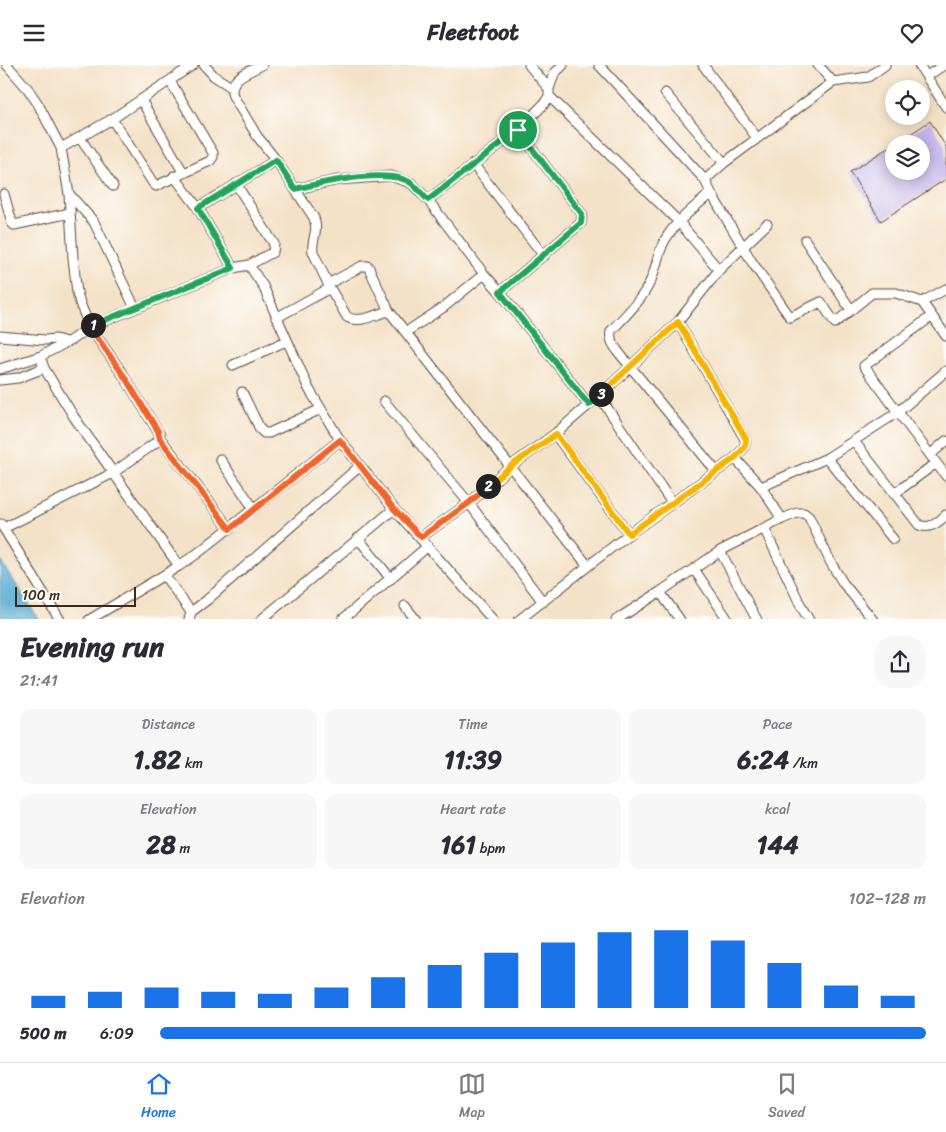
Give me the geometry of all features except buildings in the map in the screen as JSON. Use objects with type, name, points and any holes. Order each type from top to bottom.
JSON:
[{"type":"street","points":[[7,65],[28,89],[38,104],[60,148],[69,194],[76,293],[90,327],[154,423],[160,439],[230,529]]},
{"type":"street","points":[[60,148],[112,119],[193,65]]},
{"type":"street","points":[[204,65],[214,76],[231,87]]},
{"type":"street","points":[[262,65],[235,80],[231,87],[232,96],[257,136],[276,160],[314,218],[316,234],[312,247],[313,252],[329,286],[347,317],[352,320],[389,311]]},
{"type":"street","points":[[528,65],[549,92],[679,222],[719,270]]},
{"type":"street","points":[[428,200],[518,130],[538,112],[549,92],[554,74],[563,65]]},
{"type":"street","points":[[599,65],[705,180],[710,193],[790,317],[822,302],[835,323],[872,293],[896,293],[922,303],[946,335]]},
{"type":"street","points":[[703,65],[757,139]]},
{"type":"street","points":[[818,65],[833,82]]},
{"type":"street","points":[[705,180],[724,163],[833,82],[868,77],[885,65]]},
{"type":"street","points":[[919,65],[946,107]]},
{"type":"street","points":[[926,76],[944,65]]},
{"type":"street","points":[[112,119],[152,183],[159,186],[179,174],[210,161],[213,153],[170,81]]},
{"type":"street","points":[[665,93],[724,163]]},
{"type":"street","points":[[141,100],[179,174],[233,268]]},
{"type":"street","points":[[500,292],[581,223],[582,214],[518,130]]},
{"type":"street","points":[[80,138],[114,186]]},
{"type":"street","points":[[198,208],[276,160]]},
{"type":"street","points":[[472,164],[544,256]]},
{"type":"street","points":[[295,189],[338,179],[391,176],[411,183],[428,200],[484,274],[589,405]]},
{"type":"street","points":[[0,369],[41,356],[90,327],[233,268],[249,265],[273,251],[274,244],[236,184]]},
{"type":"street","points":[[710,193],[679,222],[666,239],[656,258],[652,279],[635,305],[611,331],[610,338],[631,367],[716,471]]},
{"type":"street","points":[[4,194],[14,225],[70,213]]},
{"type":"street","points":[[69,194],[94,222],[135,308]]},
{"type":"street","points":[[421,537],[469,503],[511,466],[556,434],[599,396],[678,322],[719,270],[767,225]]},
{"type":"street","points":[[805,240],[851,310]]},
{"type":"street","points":[[249,265],[263,287],[309,389],[340,440],[394,509],[493,619]]},
{"type":"street","points":[[276,319],[362,266],[368,266],[389,311],[588,566]]},
{"type":"street","points":[[406,332],[444,307],[484,274]]},
{"type":"street","points":[[922,303],[946,289]]},
{"type":"street","points":[[932,316],[864,367],[946,476]]},
{"type":"street","points":[[519,619],[629,534],[735,458],[744,449],[746,439],[678,322]]},
{"type":"street","points":[[0,336],[44,340],[56,339],[66,342]]},
{"type":"street","points":[[233,365],[286,341]]},
{"type":"street","points":[[41,356],[44,368],[74,417],[179,567]]},
{"type":"street","points":[[0,380],[18,378],[44,368]]},
{"type":"street","points":[[761,487],[827,458],[898,412],[946,371]]},
{"type":"street","points":[[242,392],[260,429],[264,433],[270,433],[321,409]]},
{"type":"street","points":[[599,396],[672,503]]},
{"type":"street","points":[[384,401],[469,503],[543,602]]},
{"type":"street","points":[[556,434],[629,534]]},
{"type":"street","points":[[60,619],[2,525],[113,473],[160,439]]},
{"type":"street","points":[[89,619],[179,567],[230,529],[340,440]]},
{"type":"street","points":[[854,441],[919,525],[930,526],[946,515]]},
{"type":"street","points":[[930,455],[946,441]]},
{"type":"street","points":[[735,458],[761,487],[782,519]]},
{"type":"street","points":[[827,458],[893,539]]},
{"type":"street","points":[[220,459],[254,509]]},
{"type":"street","points":[[894,495],[936,463]]},
{"type":"street","points":[[164,575],[190,616],[360,466]]},
{"type":"street","points":[[260,619],[394,509]]},
{"type":"street","points":[[616,619],[720,551],[782,519],[797,513],[804,513],[809,517],[831,563],[843,583],[873,619]]},
{"type":"street","points":[[764,528],[802,608],[810,619]]},
{"type":"street","points":[[358,538],[391,579]]},
{"type":"street","points":[[346,618],[428,545]]},
{"type":"street","points":[[720,551],[757,619]]},
{"type":"street","points":[[694,569],[728,619]]},
{"type":"street","points":[[660,592],[680,619]]},
{"type":"street","points":[[405,605],[416,619]]},
{"type":"water","points":[[0,560],[39,619],[0,619]]},
{"type":"route","points":[[518,130],[582,214],[582,219],[581,223],[544,256],[500,292],[589,405],[678,322],[746,439],[744,449],[735,458],[629,534],[556,434],[511,466],[469,503],[421,537],[394,509],[340,440],[230,529],[160,439],[158,431],[124,376],[90,327],[233,268],[198,208],[276,160],[295,189],[338,179],[391,176],[411,183],[428,200],[518,130]]}]
